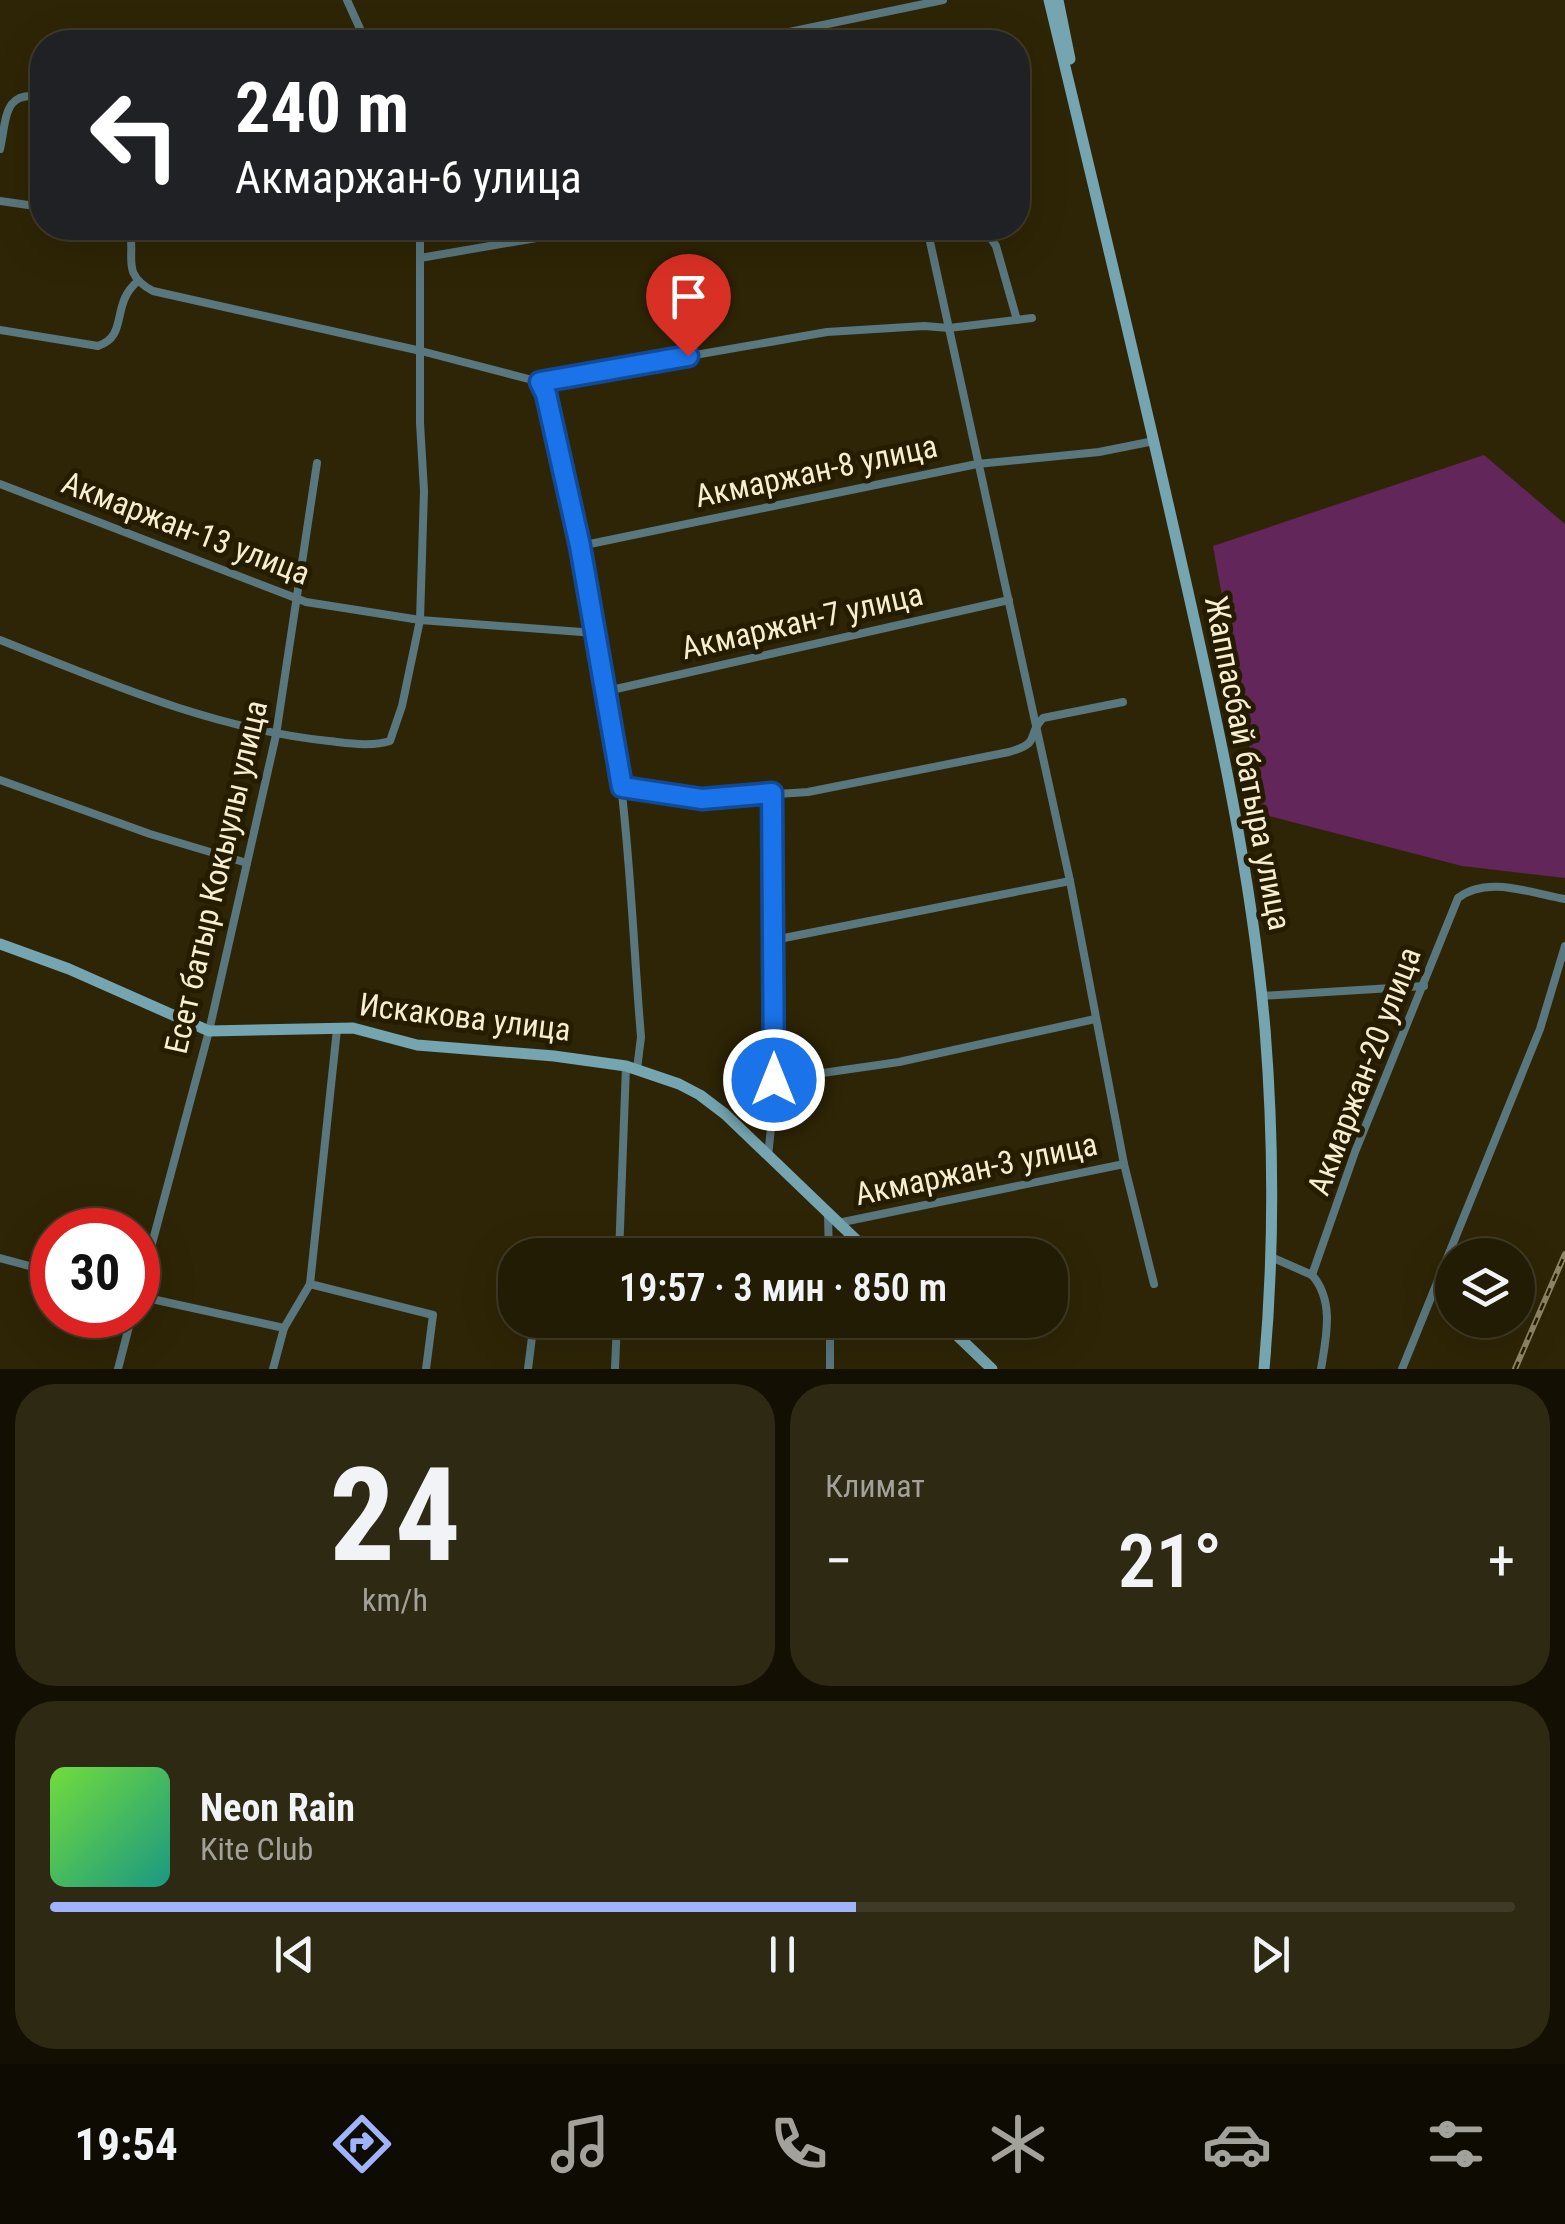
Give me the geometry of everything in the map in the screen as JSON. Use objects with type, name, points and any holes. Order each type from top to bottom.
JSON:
[{"type":"main road","points":[[1048,0],[1092,176]]},
{"type":"main road","points":[[1058,0],[1091,155],[1092,176]]},
{"type":"main road","name":"Жаппасбай батыра улица","points":[[1092,176],[1209,682],[1250,907],[1261,996],[1272,1172],[1264,1369]]},
{"type":"main road","name":"Искакова улица","points":[[0,944],[69,969],[209,1032],[353,1028],[417,1045],[554,1056],[632,1068],[700,1095],[854,1238]]},
{"type":"main road","points":[[960,1338],[992,1369]]},
{"type":"street","points":[[347,0],[361,30]]},
{"type":"street","points":[[799,30],[944,0]]},
{"type":"street","points":[[0,149],[8,109],[16,97],[30,95]]},
{"type":"street","points":[[0,201],[30,205]]},
{"type":"street","points":[[130,240],[130,266],[138,280],[153,292],[421,351],[540,382],[827,332],[949,328],[1032,318]]},
{"type":"street","points":[[0,640],[170,708],[276,736],[380,744],[390,740],[402,706],[420,620],[424,491],[420,240]]},
{"type":"street","points":[[420,258],[524,240]]},
{"type":"street","points":[[929,240],[1070,881],[1124,1164],[1154,1284]]},
{"type":"street","points":[[992,240],[1017,320]]},
{"type":"street","points":[[0,330],[98,346],[110,342],[118,330],[123,296],[138,280]]},
{"type":"street","points":[[540,382],[580,546],[622,787],[640,1037],[632,1068],[620,1238]]},
{"type":"street","name":"Акмаржан-8 улица","points":[[580,546],[976,464],[1065,456],[1154,441]]},
{"type":"street","name":"Есет батыр Кокыулы улица","points":[[160,1214],[209,1032],[276,736],[317,463]]},
{"type":"street","name":"Акмаржан-13 улица","points":[[0,484],[296,598],[420,620],[595,633]]},
{"type":"street","name":"Акмаржан-7 улица","points":[[607,692],[1008,600]]},
{"type":"street","points":[[622,787],[702,799],[854,785],[1009,752],[1034,740],[1042,718],[1123,702]]},
{"type":"street","points":[[0,780],[150,834],[247,863]]},
{"type":"street","points":[[768,1156],[774,1080],[772,793]]},
{"type":"street","points":[[774,940],[1070,881]]},
{"type":"street","name":"Акмаржан-20 улица","points":[[1312,1275],[1356,1152],[1458,898],[1470,888],[1484,884],[1565,900]]},
{"type":"street","points":[[1402,1369],[1540,1029],[1565,946]]},
{"type":"street","points":[[1261,996],[1424,986]]},
{"type":"street","points":[[774,1080],[898,1062],[1096,1020]]},
{"type":"street","points":[[273,1369],[284,1328],[310,1284],[337,1029]]},
{"type":"street","name":"Акмаржан-3 улица","points":[[833,1218],[1124,1164]]},
{"type":"street","points":[[831,1238],[833,1218]]},
{"type":"street","points":[[1270,1256],[1312,1275],[1324,1288],[1322,1369]]},
{"type":"street","points":[[0,1258],[30,1266]]},
{"type":"street","points":[[310,1284],[433,1315],[426,1369]]},
{"type":"street","points":[[160,1301],[284,1328]]},
{"type":"street","points":[[118,1369],[126,1338]]},
{"type":"street","points":[[528,1369],[532,1338]]},
{"type":"street","points":[[615,1369],[616,1338]]},
{"type":"street","points":[[830,1338],[830,1369]]},
{"type":"shaded area","points":[[1484,455],[1565,524],[1565,878],[1462,866],[1261,814],[1213,546]]},
{"type":"railway","points":[[1515,1369],[1565,1254]]},
{"type":"route","points":[[688,356],[540,382],[580,546],[622,787],[702,799],[772,793],[774,1080]]}]
